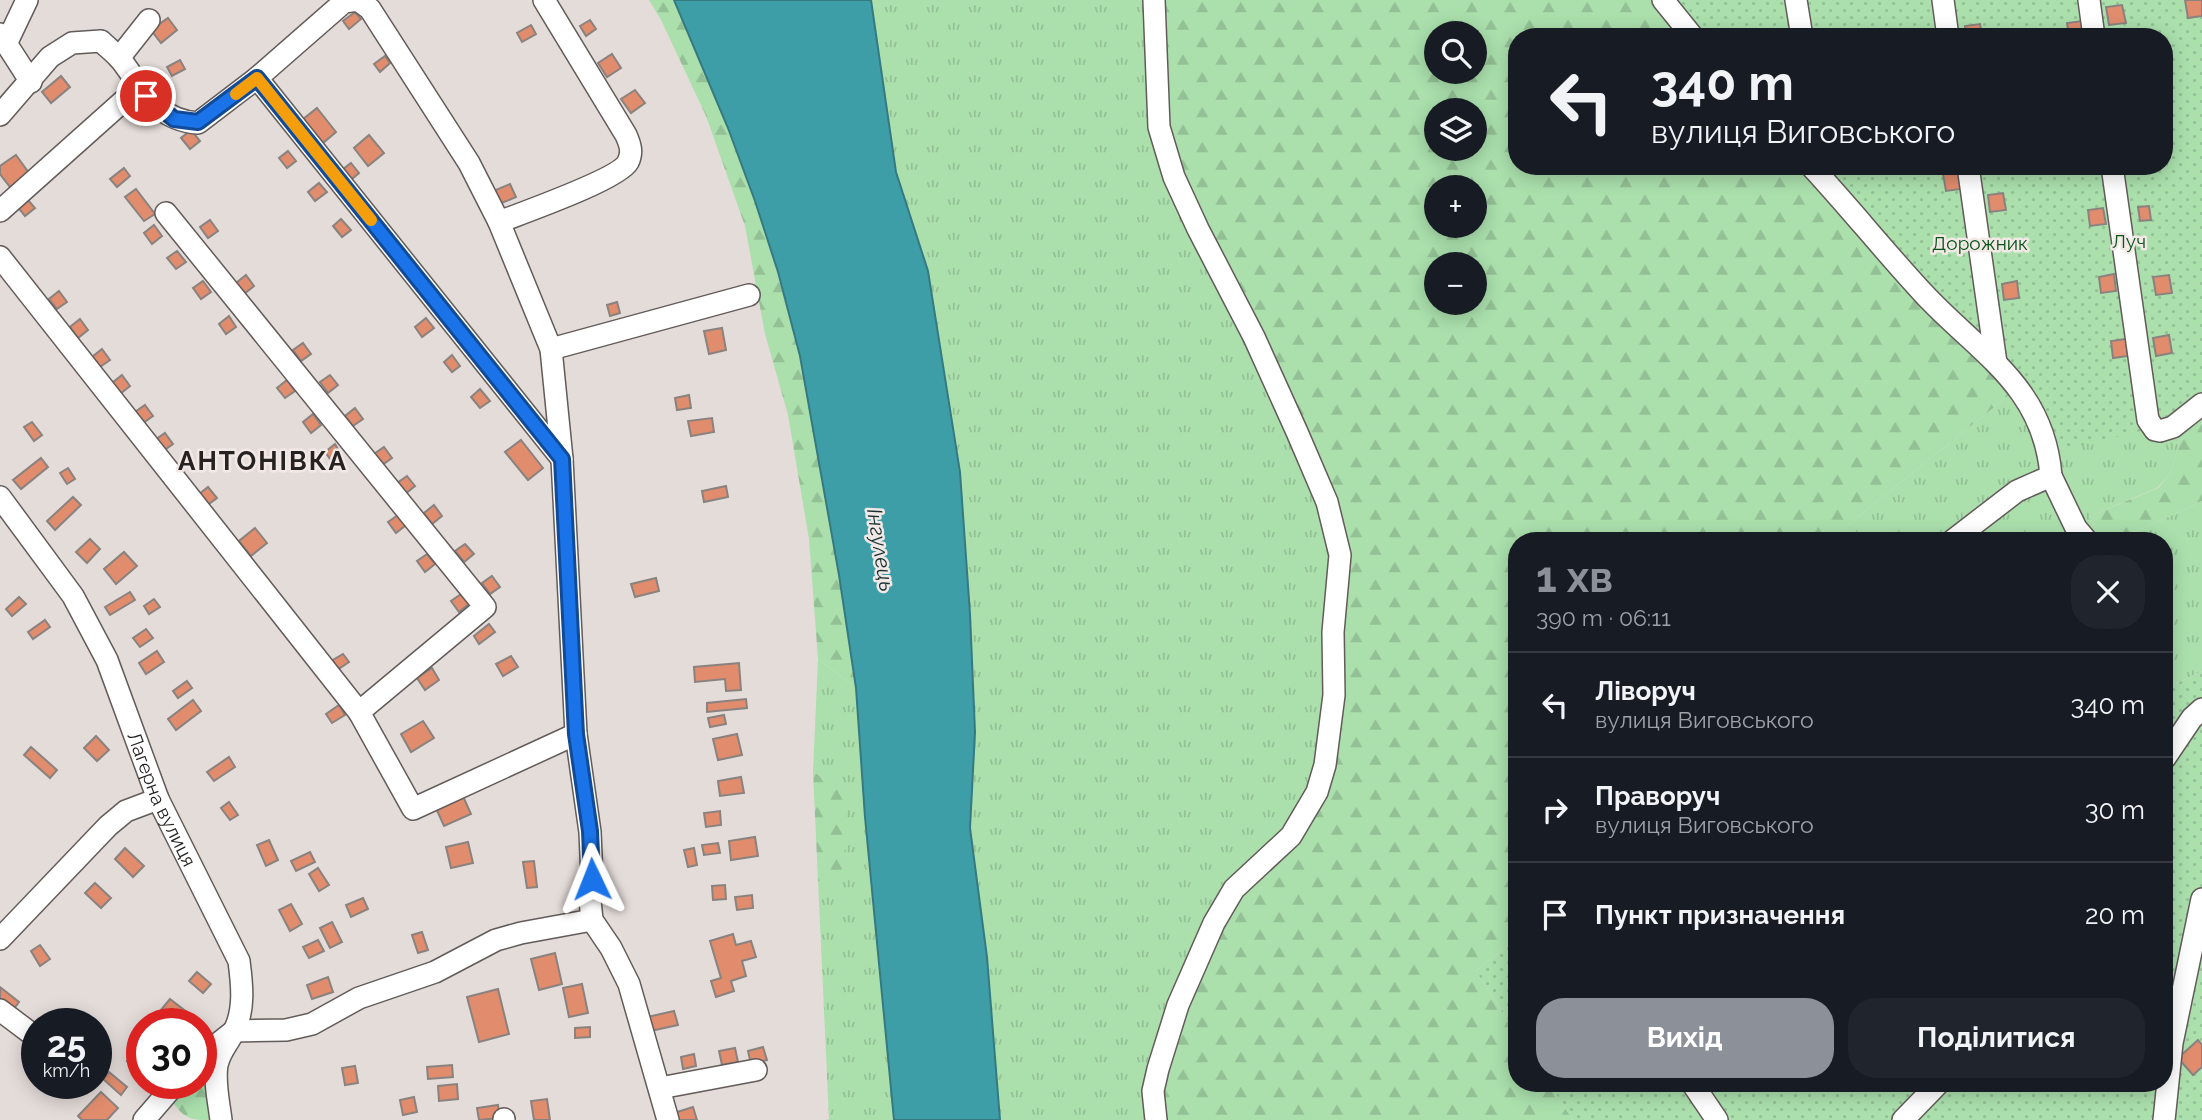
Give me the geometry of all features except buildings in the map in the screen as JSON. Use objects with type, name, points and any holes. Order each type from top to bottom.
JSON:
[{"type":"street","points":[[27,0],[3,39],[31,82]]},
{"type":"street","points":[[0,115],[50,57],[72,43],[101,41],[119,58],[139,87],[164,113],[174,119],[198,122],[257,78],[344,2],[358,0],[370,9],[455,141],[499,222],[551,349],[562,459],[576,734],[590,831],[592,920],[611,948],[629,984],[668,1120]]},
{"type":"street","points":[[499,222],[604,179],[627,165],[630,158],[631,150],[626,135],[544,0]]},
{"type":"street","points":[[1154,0],[1159,127],[1174,177],[1254,337],[1297,432],[1327,502],[1340,555],[1333,632],[1334,695],[1325,765],[1317,792],[1291,836],[1234,889],[1214,923],[1178,1005],[1158,1069],[1153,1091],[1156,1120]]},
{"type":"street","points":[[1663,0],[1685,28]]},
{"type":"street","points":[[1796,0],[1801,28]]},
{"type":"street","points":[[1943,0],[1947,28]]},
{"type":"street","points":[[2089,0],[2093,28]]},
{"type":"street","points":[[119,58],[149,20]]},
{"type":"street","points":[[257,78],[562,459]]},
{"type":"street","points":[[0,211],[139,87]]},
{"type":"street","points":[[1826,175],[1926,296],[1996,363],[2018,388],[2036,415],[2049,453],[2051,476],[2079,532]]},
{"type":"street","points":[[1969,175],[1996,363]]},
{"type":"street","points":[[2113,175],[2148,420],[2155,430],[2167,430],[2202,404]]},
{"type":"street","points":[[166,213],[485,607],[359,712]]},
{"type":"street","points":[[0,257],[359,712],[413,809],[576,734]]},
{"type":"street","points":[[551,349],[749,295]]},
{"type":"street","points":[[1964,532],[2017,491],[2051,476]]},
{"type":"street","name":"Лагерна вулиця","points":[[0,497],[74,596],[107,660],[158,799],[239,961],[242,990],[234,1031],[221,1051],[216,1069],[221,1120]]},
{"type":"street","points":[[2173,746],[2192,718],[2202,709]]},
{"type":"street","points":[[0,939],[108,826],[126,811],[158,799]]},
{"type":"street","points":[[2173,1038],[2202,899]]},
{"type":"street","points":[[217,1044],[234,1031],[286,1030],[312,1024],[359,998],[435,972],[495,940],[592,920]]},
{"type":"street","points":[[0,1010],[21,1026]]},
{"type":"street","points":[[660,1088],[756,1070]]},
{"type":"street","points":[[1698,1092],[1717,1120]]},
{"type":"street","points":[[1903,1120],[1930,1092]]},
{"type":"street","points":[[2164,1120],[2167,1092]]},
{"type":"street","points":[[144,1120],[162,1099]]},
{"type":"green space","points":[[649,0],[674,0],[728,128],[777,272],[800,356],[856,688],[818,659],[809,539],[788,415],[765,334],[745,226],[706,116]]},
{"type":"green space","points":[[871,0],[1154,0],[1327,502],[1355,699],[1156,1120],[1000,1120],[987,957],[970,828],[975,732],[960,472],[928,271],[896,172]]},
{"type":"green space","points":[[1154,0],[1663,0],[1686,28],[1508,28],[1508,175],[1819,175],[2018,388],[1839,532],[1508,532],[1508,944],[1476,971],[1508,1021],[1508,1092],[1555,1092],[1573,1120],[1156,1120],[1158,1069],[1214,923],[1317,792],[1333,632],[1327,502],[1174,177]]},
{"type":"green space","points":[[1663,0],[2202,0],[2202,411],[2153,428],[2049,453],[2036,415],[1819,175],[2173,175],[2173,28],[1686,28]]},
{"type":"green space","points":[[2018,388],[2153,428],[2178,430],[2179,444],[2170,474],[2157,488],[2090,516],[2096,532],[1839,532]]},
{"type":"green space","points":[[2202,411],[2202,501],[2142,529],[2132,532],[2096,532],[2090,516],[2158,488],[2170,474],[2179,444],[2178,430]]},
{"type":"green space","points":[[2202,501],[2202,671],[2173,685],[2173,532],[2133,532]]},
{"type":"green space","points":[[818,659],[856,688],[865,817],[894,1120],[826,1120],[829,1119],[818,881],[840,881],[824,779],[813,771]]},
{"type":"green space","points":[[2202,671],[2202,1120],[1573,1120],[1555,1092],[2173,1092],[2173,685]]},
{"type":"green space","points":[[813,771],[844,794],[847,835],[840,882],[818,881]]},
{"type":"green space","points":[[1508,944],[1508,1021],[1476,971]]},
{"type":"green space","points":[[207,1099],[210,1120],[187,1117],[171,1100]]},
{"type":"water","name":"Інгулець","points":[[674,0],[871,0],[896,172],[928,271],[960,472],[975,732],[970,828],[987,957],[1000,1120],[894,1120],[865,817],[856,688],[800,356],[778,272],[755,201],[728,128]]},
{"type":"slow traffic","points":[[236,94],[257,78],[371,220]]},
{"type":"district","name":"АНТОНІВКА","points":[[263,461]]},
{"type":"route","points":[[146,96],[174,119],[198,122],[257,78],[562,459],[576,734],[590,831],[592,879]]},
{"type":"park label","name":"Луч","points":[[2129,241]]},
{"type":"park label","name":"Дорожник","points":[[1980,243]]}]
